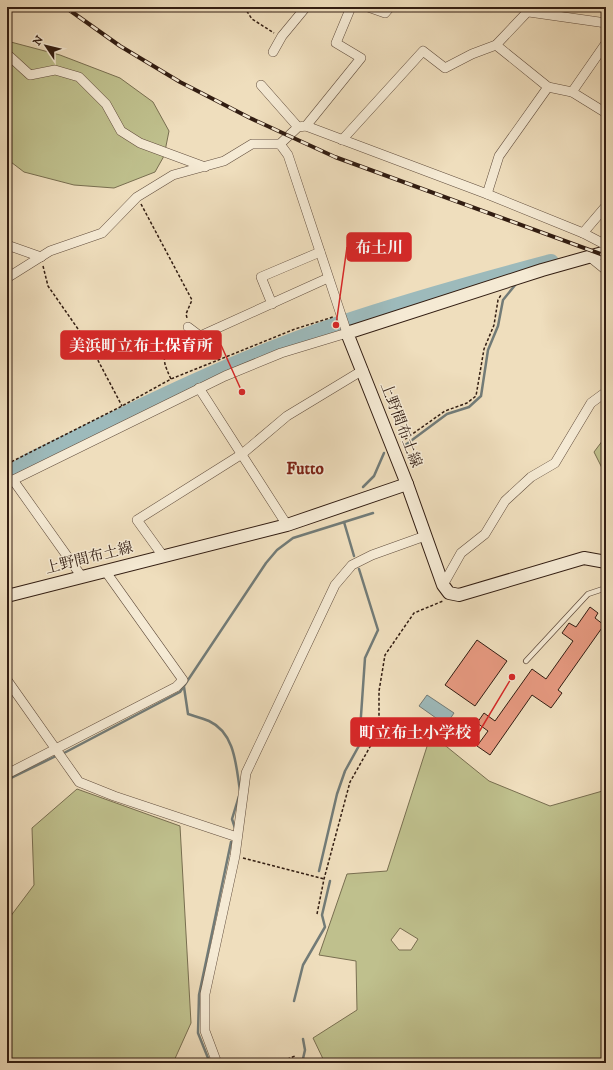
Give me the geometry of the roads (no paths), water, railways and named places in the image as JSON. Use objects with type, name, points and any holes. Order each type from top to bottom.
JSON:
[{"type":"main road","points":[[346,330],[590,257],[604,246]]},
{"type":"main road","name":"上野間布土線","points":[[7,596],[287,525],[407,484],[346,330]]},
{"type":"main road","points":[[407,484],[425,536],[446,588],[459,595],[584,558],[606,562]]},
{"type":"street","points":[[273,52],[282,36],[306,7]]},
{"type":"street","points":[[7,278],[50,251],[102,233],[137,197],[174,175],[224,161],[252,144],[280,144],[302,126],[361,58],[336,43],[351,7]]},
{"type":"street","points":[[368,7],[384,13],[390,7]]},
{"type":"street","points":[[342,140],[423,51],[445,68],[472,54],[496,45],[528,9],[606,23]]},
{"type":"street","points":[[572,92],[606,43]]},
{"type":"street","points":[[496,45],[548,87],[572,92],[606,113]]},
{"type":"street","points":[[7,54],[30,75],[55,70],[79,77],[106,104],[121,131],[140,143],[205,167]]},
{"type":"street","points":[[261,85],[302,126],[486,194],[583,233],[604,246]]},
{"type":"street","points":[[486,194],[499,156],[548,87]]},
{"type":"street","points":[[82,577],[10,481],[199,388],[282,353],[346,330],[288,155],[280,144]]},
{"type":"street","points":[[583,233],[606,206]]},
{"type":"street","points":[[7,245],[41,257]]},
{"type":"street","points":[[272,304],[261,277],[320,252]]},
{"type":"street","points":[[590,257],[606,270]]},
{"type":"street","points":[[188,327],[200,336],[328,278]]},
{"type":"street","points":[[163,556],[137,520],[242,454],[287,416],[363,370]]},
{"type":"street","points":[[199,388],[287,525]]},
{"type":"street","points":[[446,588],[461,553],[485,534],[505,501],[531,477],[556,463],[591,403],[606,392]]},
{"type":"street","points":[[217,1063],[205,1031],[205,994],[235,856],[246,773],[335,585],[352,566],[372,555],[425,536]]},
{"type":"street","points":[[7,774],[56,747],[176,687],[183,680],[106,572]]},
{"type":"street","points":[[7,680],[56,747],[79,782],[114,796],[237,837]]},
{"type":"lane","points":[[526,661],[588,594],[606,588]]},
{"type":"water","points":[[427,695],[454,713],[446,725],[419,706]]},
{"type":"waterway","points":[[7,475],[29,461],[180,388],[296,339],[363,316],[470,284],[551,262]]},
{"type":"waterway","points":[[404,446],[447,414],[469,407],[481,396],[488,350],[498,326],[503,300],[516,284]]},
{"type":"waterway","points":[[363,487],[374,476],[384,453]]},
{"type":"waterway","points":[[64,753],[180,692],[266,563],[277,550],[293,538],[373,513]]},
{"type":"waterway","points":[[344,522],[354,556]]},
{"type":"waterway","points":[[319,871],[337,794],[345,771],[366,733],[360,730],[365,658],[378,630],[359,569]]},
{"type":"waterway","points":[[184,687],[188,714],[209,721],[218,726],[229,742],[233,751],[240,791]]},
{"type":"waterway","points":[[7,780],[56,756]]},
{"type":"waterway","points":[[235,828],[232,819],[239,796]]},
{"type":"waterway","points":[[210,1063],[198,1033],[199,995],[231,842]]},
{"type":"waterway","points":[[294,1001],[303,965],[325,927],[322,915],[330,881]]},
{"type":"waterway","points":[[302,1063],[305,1050],[303,1039]]},
{"type":"railway","points":[[65,7],[120,46],[180,82],[250,118],[335,157],[606,256]]},
{"type":"place","name":"布土川","points":[[336,325]]},
{"type":"place","name":"美浜町立布土保育所","points":[[242,392]]},
{"type":"place","name":"町立布土小学校","points":[[512,677]]},
{"type":"district","name":"Futto","points":[[305,469]]}]
